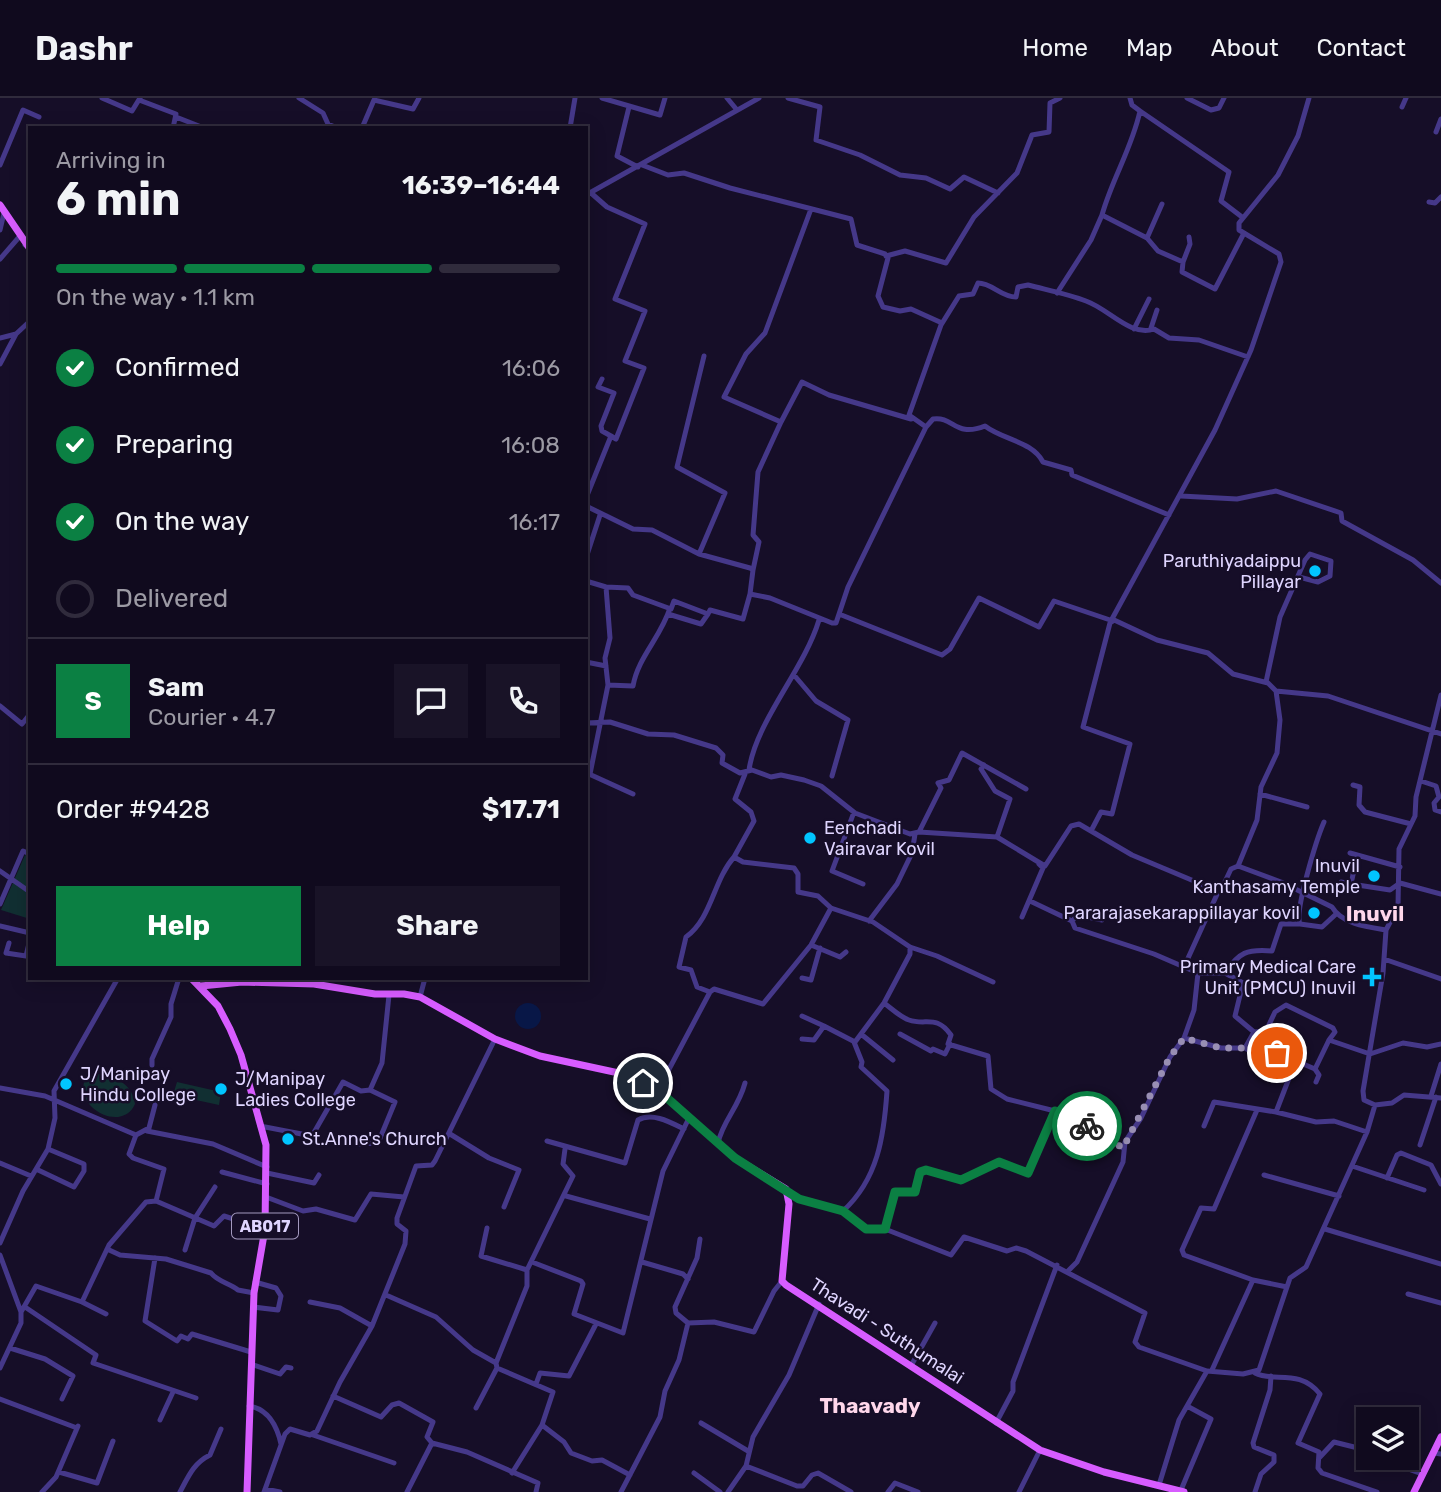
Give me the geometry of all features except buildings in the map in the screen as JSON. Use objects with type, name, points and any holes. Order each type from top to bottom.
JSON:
[{"type":"main road","points":[[0,205],[27,247]]},
{"type":"main road","name":"AB017","points":[[194,980],[218,1006],[238,1046],[266,1145],[265,1229],[253,1307],[247,1492]]},
{"type":"main road","points":[[201,986],[242,982],[314,984],[420,997],[495,1038],[540,1056],[628,1075],[658,1090],[735,1158],[786,1189],[789,1204],[782,1281]]},
{"type":"main road","name":"Thavadi - Suthumalai","points":[[782,1281],[1040,1450],[1104,1472],[1181,1491]]},
{"type":"main road","points":[[1414,1492],[1437,1453],[1441,1437]]},
{"type":"street","points":[[102,98],[132,111],[140,99],[177,114],[174,126]]},
{"type":"street","points":[[299,98],[323,113],[327,126]]},
{"type":"street","points":[[367,98],[413,109],[419,98]]},
{"type":"street","points":[[570,126],[575,98]]},
{"type":"street","points":[[601,98],[660,115],[665,98]]},
{"type":"street","points":[[727,98],[737,110]]},
{"type":"street","points":[[602,379],[598,387],[614,393],[601,426],[602,431],[616,439],[644,368],[625,361],[645,311],[615,299],[645,224],[607,207],[589,194],[759,98]]},
{"type":"street","points":[[788,98],[820,107],[817,140],[860,155],[900,175],[926,178],[950,189],[964,177],[998,193]]},
{"type":"street","points":[[629,107],[617,156],[668,175],[684,173],[730,188],[851,219],[857,245],[886,256],[905,251],[946,263],[974,217],[1017,173],[1032,135],[1049,132],[1050,103],[1060,98]]},
{"type":"street","points":[[1187,98],[1211,110],[1219,108],[1224,98]]},
{"type":"street","points":[[1091,831],[1101,812],[1112,814],[1130,744],[1083,727],[1110,623],[1113,621],[1113,613],[1181,496],[1248,357],[1281,262],[1279,254],[1239,230],[1242,217],[1278,175],[1298,136],[1309,98]]},
{"type":"street","points":[[1402,107],[1406,98]]},
{"type":"street","points":[[1128,99],[1140,111],[1229,172],[1221,201],[1242,217]]},
{"type":"street","points":[[363,126],[374,100]]},
{"type":"street","points":[[0,165],[23,110],[39,117]]},
{"type":"street","points":[[1057,293],[1091,240],[1102,216],[1109,190],[1134,138],[1140,111]]},
{"type":"street","points":[[176,117],[199,126]]},
{"type":"street","points":[[1436,132],[1441,119]]},
{"type":"street","points":[[1429,202],[1435,203],[1441,197]]},
{"type":"street","points":[[1147,238],[1162,204]]},
{"type":"street","points":[[781,422],[724,397],[746,354],[765,333],[811,209]]},
{"type":"street","points":[[0,230],[4,214]]},
{"type":"street","points":[[1102,216],[1147,238],[1158,251],[1183,262]]},
{"type":"street","points":[[1189,237],[1190,244],[1182,272],[1215,289],[1244,233]]},
{"type":"street","points":[[0,258],[20,236]]},
{"type":"street","points":[[886,256],[879,302],[891,310],[911,309],[942,323]]},
{"type":"street","points":[[911,419],[909,415],[942,323],[960,296],[973,294],[978,283],[984,283],[1009,297],[1016,297],[1018,287],[1028,285],[1089,302],[1143,332],[1151,328],[1157,310]]},
{"type":"street","points":[[1134,329],[1149,299]]},
{"type":"street","points":[[0,364],[16,334],[28,323]]},
{"type":"street","points":[[1151,328],[1179,341],[1199,340],[1248,357]]},
{"type":"street","points":[[1179,341],[1183,331]]},
{"type":"street","points":[[0,338],[16,334]]},
{"type":"street","points":[[699,554],[725,493],[677,467],[704,356]]},
{"type":"street","points":[[588,582],[606,587],[628,588],[633,596],[701,624],[710,610],[743,619],[759,541],[753,535],[758,472],[802,382],[829,395],[911,419],[926,427]]},
{"type":"street","points":[[750,594],[793,606],[819,620],[836,623],[848,587],[926,427],[933,419],[939,418],[975,432],[985,426],[996,434],[1037,451],[1043,461],[1071,470],[1072,475],[1169,515]]},
{"type":"street","points":[[588,493],[611,436]]},
{"type":"street","points":[[1181,496],[1237,499],[1276,491],[1304,499],[1341,513],[1342,521],[1413,560],[1441,583]]},
{"type":"street","points":[[588,507],[633,529],[652,530],[699,554],[753,570]]},
{"type":"street","points":[[588,552],[600,514]]},
{"type":"street","points":[[1266,682],[1280,617],[1299,577],[1310,554],[1331,561],[1330,576],[1318,582],[1299,577]]},
{"type":"street","points":[[606,587],[610,638],[606,666],[608,685],[588,775],[633,793]]},
{"type":"street","points":[[839,614],[943,655],[950,649],[979,598],[1039,626],[1054,601],[1113,621],[1157,640],[1208,653],[1233,674],[1274,686],[1280,737],[1278,752],[1260,794],[1257,820],[1238,866]]},
{"type":"street","points":[[608,685],[633,686],[640,661],[674,601],[708,614]]},
{"type":"street","points":[[710,992],[696,987],[691,970],[680,967],[686,937],[699,928],[722,870],[734,857],[754,821],[751,812],[735,799],[764,729],[813,641],[819,620]]},
{"type":"street","points":[[588,662],[606,666]]},
{"type":"street","points":[[794,675],[816,701],[848,720],[832,776]]},
{"type":"street","points":[[1276,691],[1328,696],[1437,733]]},
{"type":"street","points":[[1436,1097],[1404,1096],[1392,1103],[1375,1105],[1366,1102],[1363,1096],[1386,930],[1398,907],[1399,849],[1411,824],[1420,781],[1437,733],[1441,695]]},
{"type":"street","points":[[0,706],[28,729]]},
{"type":"street","points":[[22,724],[28,716]]},
{"type":"street","points":[[588,723],[617,723],[648,734],[674,735],[716,748],[723,755],[722,763],[771,778],[781,775],[821,786],[854,812],[917,833],[997,836],[1043,868],[1022,917]]},
{"type":"street","points":[[869,921],[897,884],[912,853],[917,833],[941,788],[938,783],[949,780],[962,752],[1026,789]]},
{"type":"street","points":[[984,765],[981,769],[995,791],[1010,799],[997,836]]},
{"type":"street","points":[[1420,781],[1436,786],[1440,797],[1434,803],[1435,810],[1441,812]]},
{"type":"street","points":[[1353,785],[1360,787],[1359,805],[1365,812],[1411,824]]},
{"type":"street","points":[[1260,794],[1307,807]]},
{"type":"street","points":[[854,812],[832,871],[863,884]]},
{"type":"street","points":[[1300,924],[1297,908],[1304,896],[1311,859],[1324,822]]},
{"type":"street","points":[[1039,864],[1045,866],[1050,862],[1071,826],[1079,824],[1132,855],[1219,890]]},
{"type":"street","points":[[0,904],[23,851],[28,853]]},
{"type":"street","points":[[1351,884],[1353,854],[1400,867]]},
{"type":"street","points":[[734,857],[743,862],[794,868],[798,874],[798,892],[818,895],[831,908],[869,921],[910,947],[937,956],[993,982]]},
{"type":"street","points":[[1184,967],[1219,890],[1231,869],[1238,866],[1281,882],[1304,896],[1332,907],[1335,915]]},
{"type":"street","points":[[0,871],[28,890]]},
{"type":"street","points":[[1341,882],[1390,890],[1400,883]]},
{"type":"street","points":[[1400,883],[1441,894]]},
{"type":"street","points":[[1030,901],[1072,921],[1075,928],[1198,973],[1226,973],[1242,981],[1235,1016],[1254,1032],[1266,1031],[1275,1012],[1286,1005],[1333,1028],[1335,1032],[1315,1069]]},
{"type":"street","points":[[658,1090],[710,992],[714,989],[763,1004],[811,945],[831,908]]},
{"type":"street","points":[[1072,921],[1078,915],[1102,920]]},
{"type":"street","points":[[1335,915],[1386,930]]},
{"type":"street","points":[[1226,973],[1237,954],[1250,950],[1272,951],[1281,924],[1293,921],[1322,928],[1335,915]]},
{"type":"street","points":[[0,926],[28,933]]},
{"type":"street","points":[[9,943],[6,953],[26,956],[28,948]]},
{"type":"street","points":[[811,945],[840,957],[846,952]]},
{"type":"street","points":[[854,1042],[884,1003],[910,954],[910,947]]},
{"type":"street","points":[[802,978],[811,980],[820,948]]},
{"type":"street","points":[[1384,959],[1441,979]]},
{"type":"street","points":[[1123,1148],[1170,1057],[1184,1038],[1194,1010],[1198,973]]},
{"type":"street","points":[[0,1242],[31,1176],[48,1149],[55,1118],[53,1100],[64,1071],[117,980]]},
{"type":"street","points":[[152,1065],[152,1059],[172,1017],[171,1004],[178,980]]},
{"type":"street","points":[[420,997],[424,980]]},
{"type":"street","points":[[370,1090],[382,1063],[389,995]]},
{"type":"street","points":[[884,1003],[910,1021],[931,1020],[946,1028],[951,1035],[945,1054],[933,1049],[931,1051],[900,1034]]},
{"type":"street","points":[[802,1016],[854,1042],[862,1062],[861,1067],[887,1091],[884,1126],[874,1170],[843,1211]]},
{"type":"street","points":[[802,1039],[814,1040],[824,1026]]},
{"type":"street","points":[[1245,1048],[1254,1032]]},
{"type":"street","points":[[861,1034],[893,1060]]},
{"type":"street","points":[[313,1435],[386,1295],[407,1235],[397,1224],[416,1166],[432,1165],[450,1134],[495,1038]]},
{"type":"street","points":[[1184,1038],[1221,1048],[1245,1048],[1264,1059],[1275,1053],[1297,1060],[1315,1069],[1319,1075],[1316,1082]]},
{"type":"street","points":[[1329,1040],[1370,1054],[1403,1043],[1427,1046],[1441,1044]]},
{"type":"street","points":[[950,1044],[988,1056],[991,1089],[1007,1099],[1055,1111],[1123,1148],[1126,1154],[1123,1162],[1077,1262],[1068,1271]]},
{"type":"street","points":[[1276,1112],[1297,1060]]},
{"type":"street","points":[[1420,1145],[1436,1097],[1441,1063]]},
{"type":"street","points":[[260,1126],[312,1136],[343,1082],[361,1091],[370,1090],[395,1102],[379,1143],[358,1144]]},
{"type":"street","points":[[718,1143],[722,1127],[734,1113],[745,1083]]},
{"type":"street","points":[[1,1090],[34,1093],[135,1135],[147,1131],[213,1144],[267,1170],[314,1183],[319,1175]]},
{"type":"street","points":[[1204,1126],[1214,1102],[1276,1112],[1316,1122],[1334,1121],[1367,1132]]},
{"type":"street","points":[[147,1131],[155,1105]]},
{"type":"street","points":[[1255,1373],[1259,1370],[1287,1287],[1294,1274],[1306,1267],[1325,1229],[1367,1132],[1375,1105]]},
{"type":"street","points":[[1257,1110],[1214,1209],[1201,1208],[1182,1250],[1184,1255],[1253,1280],[1287,1287]]},
{"type":"street","points":[[885,1229],[895,1192],[915,1192],[920,1172],[926,1170],[961,1180],[999,1162],[1028,1173],[1055,1111]]},
{"type":"street","points":[[547,1141],[565,1149],[625,1163],[638,1120],[642,1117],[650,1116],[684,1129]]},
{"type":"street","points":[[531,1262],[583,1284],[574,1314],[623,1333],[663,1171],[689,1118]]},
{"type":"street","points":[[450,1134],[489,1158],[519,1170],[504,1208]]},
{"type":"street","points":[[135,1135],[130,1156],[164,1171],[156,1201]]},
{"type":"street","points":[[36,1169],[74,1187],[81,1176],[84,1164],[48,1149]]},
{"type":"street","points":[[476,1408],[527,1286],[527,1270],[566,1196],[573,1176],[563,1164],[565,1149]]},
{"type":"street","points":[[1387,1178],[1397,1155],[1401,1153],[1431,1165],[1441,1184]]},
{"type":"street","points":[[0,1163],[31,1176]]},
{"type":"street","points":[[1352,1166],[1423,1191]]},
{"type":"street","points":[[222,1172],[267,1184]]},
{"type":"street","points":[[1264,1175],[1339,1196]]},
{"type":"street","points":[[185,1250],[195,1218],[215,1187]]},
{"type":"street","points":[[786,1189],[799,1199],[843,1211],[866,1229],[885,1229],[951,1255],[964,1237],[1007,1251],[1016,1248],[1026,1251],[1145,1313],[1135,1342],[1139,1347],[1210,1370],[1296,1379],[1320,1394],[1298,1443],[1312,1447],[1320,1457]]},
{"type":"street","points":[[266,1197],[303,1211],[316,1209],[355,1220],[372,1194],[404,1197]]},
{"type":"street","points":[[566,1196],[650,1219]]},
{"type":"street","points":[[82,1302],[107,1249],[146,1202],[156,1201],[214,1226],[224,1216],[265,1229]]},
{"type":"street","points":[[487,1228],[481,1256],[527,1270]]},
{"type":"street","points":[[1325,1229],[1441,1264]]},
{"type":"street","points":[[700,1239],[697,1258],[675,1309],[688,1323],[713,1322],[754,1332],[774,1291],[782,1281]]},
{"type":"street","points":[[107,1249],[120,1255],[155,1258],[211,1272],[215,1278],[234,1284],[238,1290],[254,1293]]},
{"type":"street","points":[[0,1255],[23,1309],[96,1355],[93,1363],[196,1398]]},
{"type":"street","points":[[155,1258],[145,1321],[148,1326],[177,1341],[181,1336],[188,1339],[192,1334],[251,1352]]},
{"type":"street","points":[[642,1262],[682,1274],[688,1279]]},
{"type":"street","points":[[996,1423],[1013,1391],[1013,1382],[1057,1265]]},
{"type":"street","points":[[1159,1485],[1167,1451],[1187,1406],[1210,1370],[1253,1280]]},
{"type":"street","points":[[253,1307],[278,1310],[281,1296],[276,1288],[255,1282]]},
{"type":"street","points":[[0,1368],[21,1323],[23,1309],[31,1291],[40,1286],[106,1314]]},
{"type":"street","points":[[1408,1294],[1441,1303]]},
{"type":"street","points":[[386,1295],[436,1317],[473,1350],[510,1376],[552,1391],[553,1395],[542,1424],[512,1473]]},
{"type":"street","points":[[310,1302],[341,1308],[372,1326]]},
{"type":"street","points":[[728,1492],[746,1466],[748,1451],[789,1375],[819,1304]]},
{"type":"street","points":[[621,1492],[660,1417],[665,1391],[679,1360],[688,1323]]},
{"type":"street","points":[[912,1364],[935,1323]]},
{"type":"street","points":[[536,1384],[540,1373],[569,1376],[596,1324]]},
{"type":"street","points":[[10,1348],[45,1359],[73,1376],[62,1399]]},
{"type":"street","points":[[251,1364],[280,1374],[286,1367],[292,1368]]},
{"type":"street","points":[[1255,1492],[1261,1475],[1274,1462],[1274,1455],[1254,1447],[1253,1443],[1270,1390],[1271,1376]]},
{"type":"street","points":[[160,1420],[173,1392]]},
{"type":"street","points":[[333,1396],[382,1417],[391,1405],[399,1403],[433,1422],[427,1437],[432,1443],[467,1452],[538,1483],[536,1492]]},
{"type":"street","points":[[0,1399],[78,1427],[59,1472],[42,1492]]},
{"type":"street","points":[[249,1406],[262,1411],[274,1422],[282,1447]]},
{"type":"street","points":[[1181,1491],[1212,1419],[1187,1406]]},
{"type":"street","points":[[701,1423],[748,1451]]},
{"type":"street","points":[[542,1424],[564,1442],[571,1454],[592,1461],[602,1460],[630,1475]]},
{"type":"street","points":[[280,1492],[264,1490],[290,1429],[394,1463]]},
{"type":"street","points":[[183,1491],[194,1466],[201,1458],[211,1455],[221,1430]]},
{"type":"street","points":[[59,1472],[97,1483],[113,1441]]},
{"type":"street","points":[[1356,1448],[1334,1442],[1320,1457],[1318,1468],[1322,1473],[1377,1492]]},
{"type":"street","points":[[407,1492],[432,1443]]},
{"type":"street","points":[[1019,1492],[1040,1450]]},
{"type":"street","points":[[746,1466],[797,1486],[803,1486],[812,1475],[818,1473],[851,1492]]},
{"type":"street","points":[[1409,1470],[1422,1475]]},
{"type":"street","points":[[694,1473],[720,1492]]},
{"type":"street","points":[[888,1492],[895,1483],[918,1492]]},
{"type":"green space","points":[[25,855],[28,857],[28,918],[1,910]]},
{"type":"green space","points":[[103,1073],[120,1081],[131,1092],[135,1104],[129,1113],[110,1117],[91,1107],[83,1088],[86,1077]]},
{"type":"green space","points":[[177,1082],[221,1092],[219,1105],[173,1095]]},
{"type":"water","points":[[528,1003],[538,1006],[541,1016],[538,1026],[528,1029],[518,1026],[515,1016],[518,1006]]},
{"type":"way so far","points":[[1087,1126],[1123,1148],[1141,1118],[1170,1057],[1184,1038],[1221,1048],[1245,1048],[1264,1059],[1277,1053]]},
{"type":"place","name":"Paruthiyadaippu Pillayar","points":[[1315,571]]},
{"type":"place","name":"Eenchadi Vairavar Kovil","points":[[810,838]]},
{"type":"place","name":"Inuvil Kanthasamy Temple","points":[[1374,876]]},
{"type":"place","name":"Pararajasekarappillayar kovil","points":[[1314,913]]},
{"type":"place","name":"Primary Medical Care Unit (PMCU) Inuvil","points":[[1372,977]]},
{"type":"place","name":"J/Manipay Hindu College","points":[[66,1084]]},
{"type":"place","name":"J/Manipay Ladies College","points":[[221,1089]]},
{"type":"place","name":"St.Anne's Church","points":[[288,1139]]},
{"type":"district","name":"Inuvil","points":[[1375,914]]},
{"type":"district","name":"Thaavady","points":[[870,1406]]},
{"type":"route","points":[[643,1083],[658,1090],[735,1158],[799,1199],[843,1211],[866,1229],[874,1230],[885,1229],[895,1192],[915,1192],[920,1172],[926,1170],[961,1180],[999,1162],[1028,1173],[1055,1111],[1087,1126]]}]
